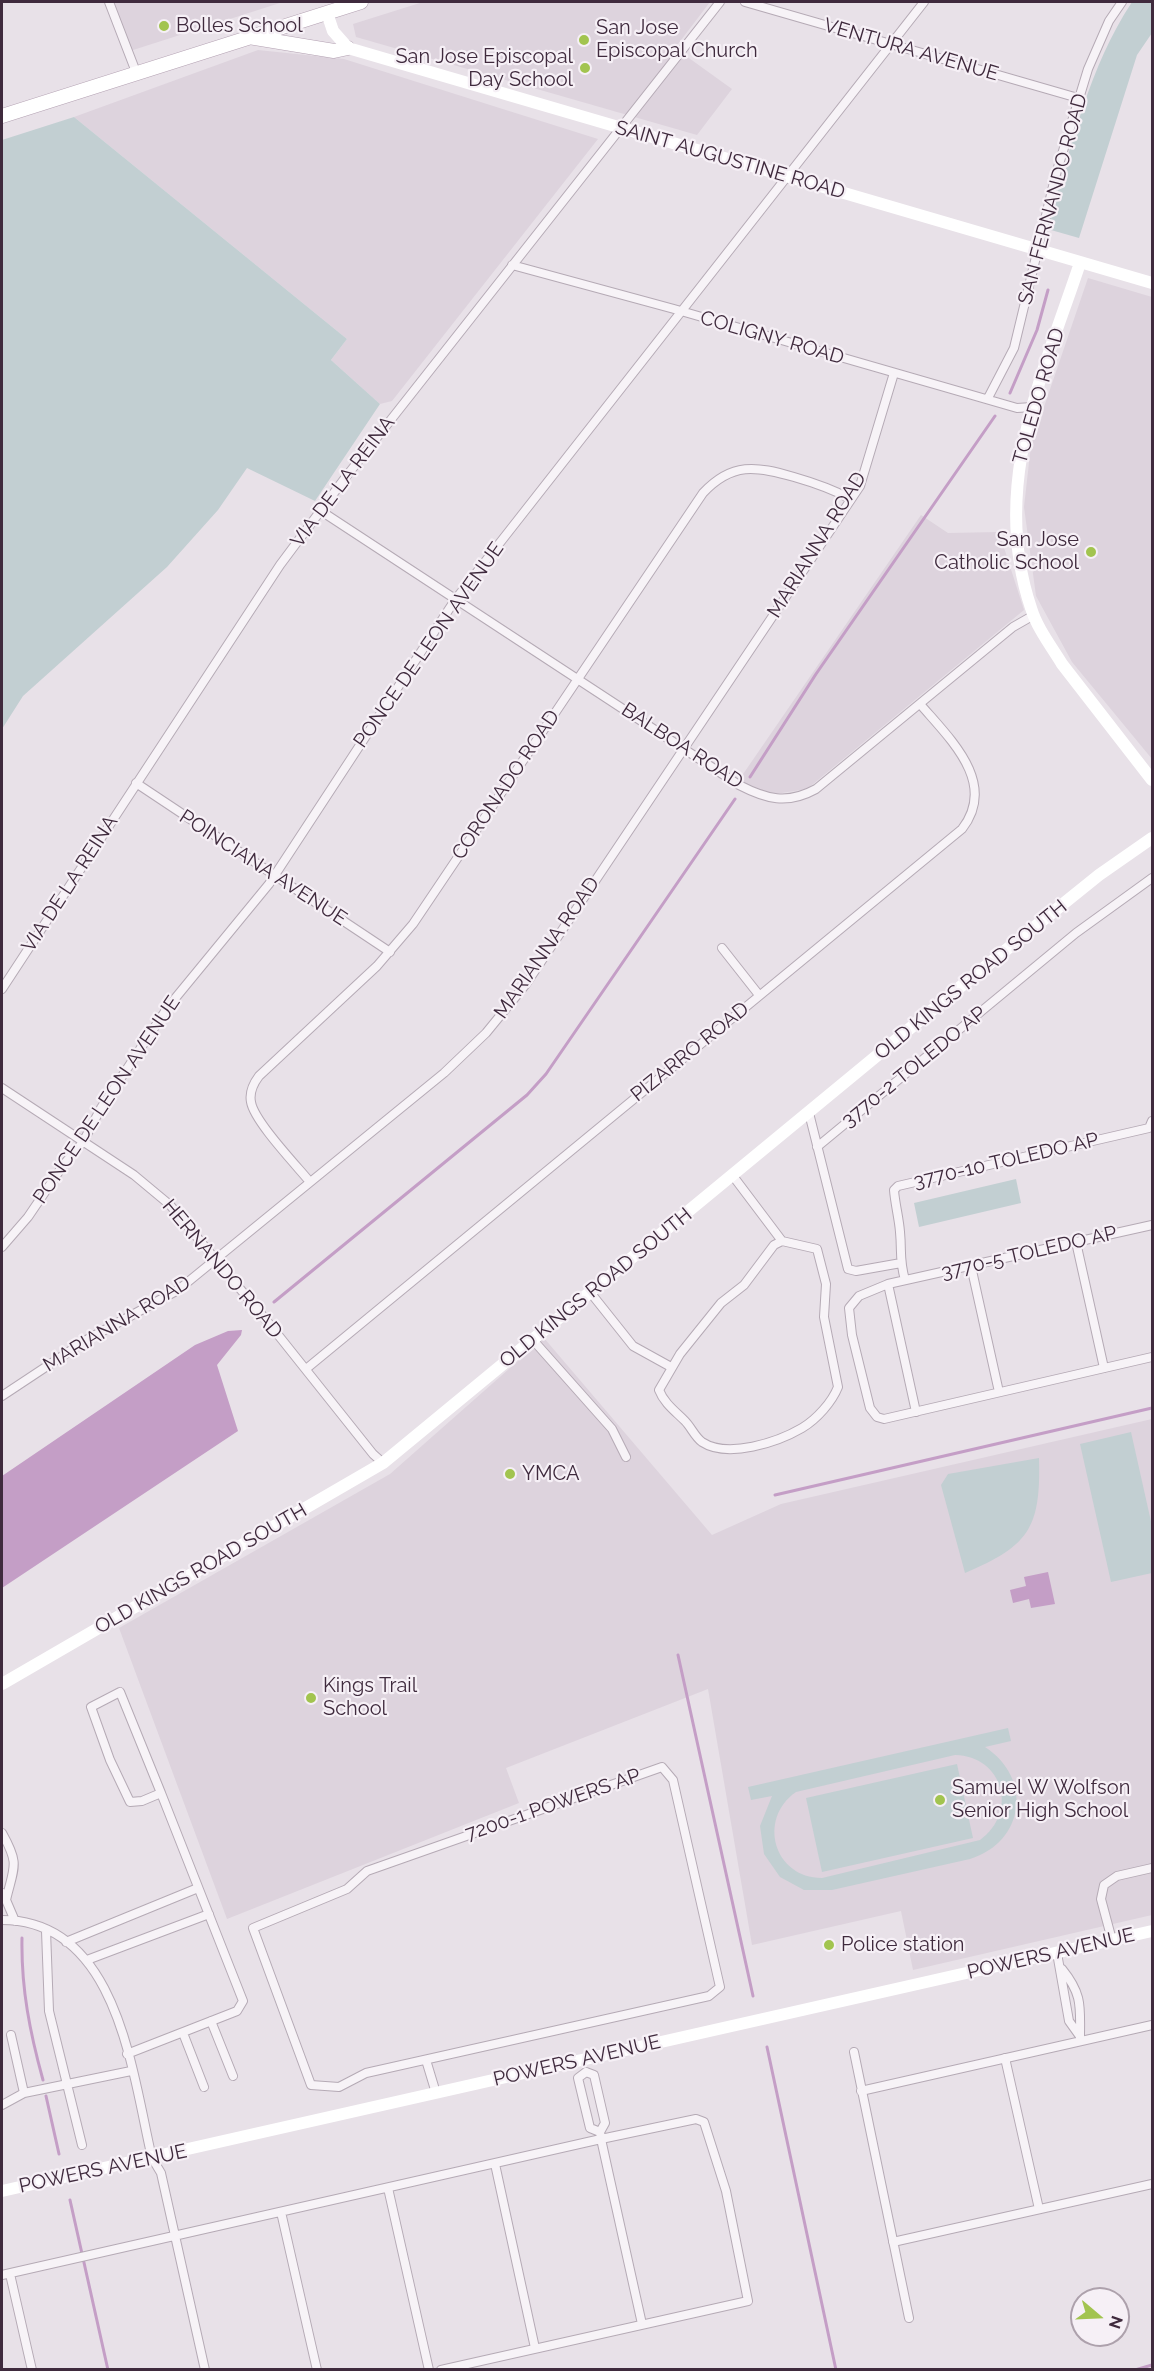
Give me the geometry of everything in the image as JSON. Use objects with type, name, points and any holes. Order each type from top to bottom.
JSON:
[{"type":"main road","points":[[2,116],[361,2]]},
{"type":"main road","points":[[247,37],[334,51],[348,48]]},
{"type":"street","points":[[109,2],[136,72]]},
{"type":"street","name":"VIA DE LA REINA","points":[[2,989],[280,565],[512,265],[720,2]]},
{"type":"street","name":"VENTURA AVENUE","points":[[745,2],[1078,98]]},
{"type":"street","name":"PONCE DE LEON AVENUE","points":[[2,1247],[28,1217],[64,1164],[83,1142],[154,1026],[275,876],[455,600],[924,2]]},
{"type":"street","name":"SAN FERNANDO ROAD","points":[[988,399],[1014,348],[1036,250],[1078,98],[1099,42],[1122,2]]},
{"type":"street","points":[[327,13],[333,31],[348,48]]},
{"type":"street","name":"SAINT AUGUSTINE ROAD","points":[[348,48],[1152,283]]},
{"type":"street","name":"TOLEDO ROAD","points":[[1080,263],[1032,407],[1017,479],[1015,525],[1022,575],[1034,615],[1062,664],[1152,780]]},
{"type":"street","name":"COLIGNY ROAD","points":[[512,265],[682,311],[1017,408],[1032,407]]},
{"type":"street","name":"MARIANNA ROAD","points":[[2,1396],[88,1339],[178,1290],[444,1073],[499,1019],[531,977],[851,499],[865,475],[894,373]]},
{"type":"street","name":"CORONADO ROAD","points":[[310,1182],[256,1116],[250,1100],[253,1084],[390,952],[413,924],[703,493],[722,477],[742,469],[765,469],[828,486],[851,499]]},
{"type":"street","name":"BALBOA ROAD","points":[[321,511],[758,795],[783,800],[799,797],[816,789],[1012,627],[1034,615]]},
{"type":"street","name":"PIZARRO ROAD","points":[[306,1370],[958,833],[967,823],[976,793],[973,774],[920,704]]},
{"type":"street","name":"POINCIANA AVENUE","points":[[136,783],[390,952]]},
{"type":"street","name":"OLD KINGS ROAD SOUTH","points":[[2,1684],[383,1463],[1100,875],[1152,838]]},
{"type":"street","name":"3770-2 TOLEDO AP","points":[[817,1147],[1076,933],[1152,878]]},
{"type":"street","points":[[722,948],[759,995]]},
{"type":"street","name":"HERNANDO ROAD","points":[[2,1088],[155,1192],[195,1232],[373,1454],[383,1463]]},
{"type":"street","points":[[809,1113],[848,1269],[856,1272],[901,1263]]},
{"type":"street","name":"3770-10 TOLEDO AP","points":[[905,1280],[901,1263],[901,1235],[894,1190],[898,1186],[1149,1128],[1152,1121]]},
{"type":"street","points":[[733,1176],[782,1241],[817,1250],[821,1258],[827,1291],[824,1317],[838,1387],[821,1412],[804,1427],[789,1434],[741,1450],[732,1451],[710,1446],[700,1441],[688,1425],[663,1401],[659,1390],[671,1367],[721,1304],[744,1285],[774,1245],[782,1241]]},
{"type":"street","name":"3770-5 TOLEDO AP","points":[[905,1280],[1152,1225]]},
{"type":"street","points":[[1076,1242],[1104,1368]]},
{"type":"street","points":[[971,1266],[999,1392]]},
{"type":"street","points":[[905,1280],[888,1284],[859,1296],[849,1308],[849,1319],[870,1407],[878,1417],[884,1419],[1152,1357]]},
{"type":"street","points":[[888,1284],[916,1412]]},
{"type":"street","points":[[590,1292],[633,1346],[671,1367]]},
{"type":"street","points":[[533,1340],[612,1429],[626,1457]]},
{"type":"street","points":[[127,2054],[237,2011],[243,2001],[161,1793],[120,1692],[91,1707],[110,1760],[130,1802],[142,1801],[161,1793]]},
{"type":"street","name":"7200-1 POWERS AP","points":[[662,1767],[673,1780],[720,1987],[709,1996],[426,2060],[366,2073],[339,2087],[311,2085],[253,1928],[347,1889],[367,1871],[662,1767]]},
{"type":"street","points":[[2,1833],[14,1856],[4,1897],[15,1921]]},
{"type":"street","points":[[1112,1940],[1101,1899],[1104,1885],[1117,1876],[1152,1868]]},
{"type":"street","points":[[66,1942],[198,1888]]},
{"type":"street","points":[[87,1960],[209,1914]]},
{"type":"street","points":[[2,1920],[15,1921],[46,1931],[66,1942],[87,1960],[112,2003],[152,2158],[161,2172],[205,2370]]},
{"type":"street","points":[[46,1931],[49,2011],[82,2145]]},
{"type":"street","name":"POWERS AVENUE","points":[[2,2191],[436,2093],[584,2066],[1152,1931]]},
{"type":"street","points":[[1057,1953],[1062,1969],[1062,1987],[1069,2021],[1080,2038]]},
{"type":"street","points":[[1062,1969],[1075,1986],[1082,2020],[1080,2038]]},
{"type":"street","points":[[211,2021],[233,2076]]},
{"type":"street","points":[[861,2091],[1080,2038],[1152,2025]]},
{"type":"street","points":[[183,2033],[204,2087]]},
{"type":"street","points":[[11,2035],[24,2093]]},
{"type":"street","points":[[854,2052],[909,2318]]},
{"type":"street","points":[[1005,2058],[1039,2209]]},
{"type":"street","points":[[426,2060],[436,2093]]},
{"type":"street","points":[[601,2135],[590,2128],[578,2078],[584,2066],[594,2075],[605,2123],[601,2135],[642,2324]]},
{"type":"street","points":[[2,2105],[24,2093],[131,2071]]},
{"type":"street","points":[[32,2370],[6,2275],[495,2163],[601,2135],[696,2119],[704,2122],[726,2191],[748,2301],[441,2370]]},
{"type":"street","points":[[495,2163],[535,2348]]},
{"type":"street","points":[[893,2242],[1152,2184]]},
{"type":"street","points":[[388,2188],[429,2370]]},
{"type":"street","points":[[281,2212],[317,2370]]},
{"type":"shaded area","name":"Bolles School","points":[[112,2],[283,2],[130,51]]},
{"type":"shaded area","name":"San Jose Episcopal Day School","points":[[423,2],[710,2],[675,48],[732,89],[697,135],[356,37],[353,24]]},
{"type":"shaded area","points":[[1132,2],[1152,2],[1152,33],[1137,55],[1079,238],[1051,230],[1050,218],[1083,107],[1104,53]]},
{"type":"shaded area","points":[[258,50],[344,59],[598,139],[392,401],[380,404],[331,360],[347,339],[74,117]]},
{"type":"shaded area","points":[[74,117],[347,339],[331,360],[380,404],[315,501],[247,468],[218,510],[167,567],[23,696],[2,729],[2,140]]},
{"type":"shaded area","name":"San Jose Catholic School","points":[[1088,278],[1152,297],[1152,759],[1072,662],[1036,596],[1024,507],[1031,445]]},
{"type":"shaded area","points":[[921,515],[948,533],[999,532],[1024,610],[807,789],[769,795],[739,780]]},
{"type":"shaded area","points":[[1016,1179],[1021,1203],[919,1227],[914,1203]]},
{"type":"shaded area","points":[[242,1330],[241,1335],[217,1365],[238,1431],[2,1588],[2,1476],[195,1345],[228,1331]]},
{"type":"shaded area","points":[[544,1338],[712,1535],[781,1504],[1152,1419],[1152,1915],[913,1970],[901,1911],[752,1945],[708,1689],[506,1768],[519,1803],[227,1919],[119,1628],[390,1474]]},
{"type":"shaded area","points":[[1131,1432],[1152,1526],[1152,1573],[1111,1582],[1080,1444]]},
{"type":"shaded area","points":[[1039,1458],[1037,1502],[1027,1532],[1004,1553],[965,1573],[941,1485],[948,1474]]},
{"type":"shaded area","points":[[1048,1572],[1055,1604],[1031,1608],[1029,1599],[1013,1603],[1010,1590],[1026,1586],[1024,1577]]},
{"type":"shaded area","points":[[1008,1728],[1011,1741],[985,1747],[1000,1760],[1011,1775],[1016,1792],[1016,1808],[1012,1824],[1002,1839],[988,1851],[970,1859],[832,1890],[804,1890],[780,1877],[764,1854],[760,1826],[772,1796],[751,1800],[748,1787]],"holes":[[[955,1755],[971,1758],[985,1765],[994,1775],[1000,1787],[1002,1801],[999,1815],[992,1828],[980,1840],[822,1878],[806,1875],[792,1868],[782,1858],[776,1845],[774,1831],[777,1817],[784,1803],[796,1792]]]},
{"type":"shaded area","points":[[957,1764],[973,1838],[822,1872],[806,1798]]},
{"type":"waterway","points":[[1010,393],[1037,330],[1048,290]]},
{"type":"waterway","points":[[750,777],[816,674],[995,416]]},
{"type":"waterway","points":[[274,1302],[527,1095],[546,1074],[735,799]]},
{"type":"waterway","points":[[775,1495],[1152,1408]]},
{"type":"waterway","points":[[678,1655],[753,1996]]},
{"type":"waterway","points":[[22,1938],[27,2010],[43,2080]]},
{"type":"waterway","points":[[767,2047],[836,2370]]},
{"type":"waterway","points":[[46,2096],[59,2154]]},
{"type":"waterway","points":[[70,2200],[108,2370]]},
{"type":"waterway","points":[[1135,2370],[1152,2365]]},
{"type":"place","name":"Bolles School","points":[[164,26]]},
{"type":"place","name":"San Jose Episcopal Church","points":[[584,40]]},
{"type":"place","name":"San Jose Episcopal Day School","points":[[585,68]]},
{"type":"place","name":"San Jose Catholic School","points":[[1091,552]]},
{"type":"place","name":"YMCA","points":[[510,1474]]},
{"type":"place","name":"Kings Trail School","points":[[311,1698]]},
{"type":"place","name":"Samuel W Wolfson Senior High School","points":[[940,1800]]},
{"type":"place","name":"Police station","points":[[829,1945]]}]
